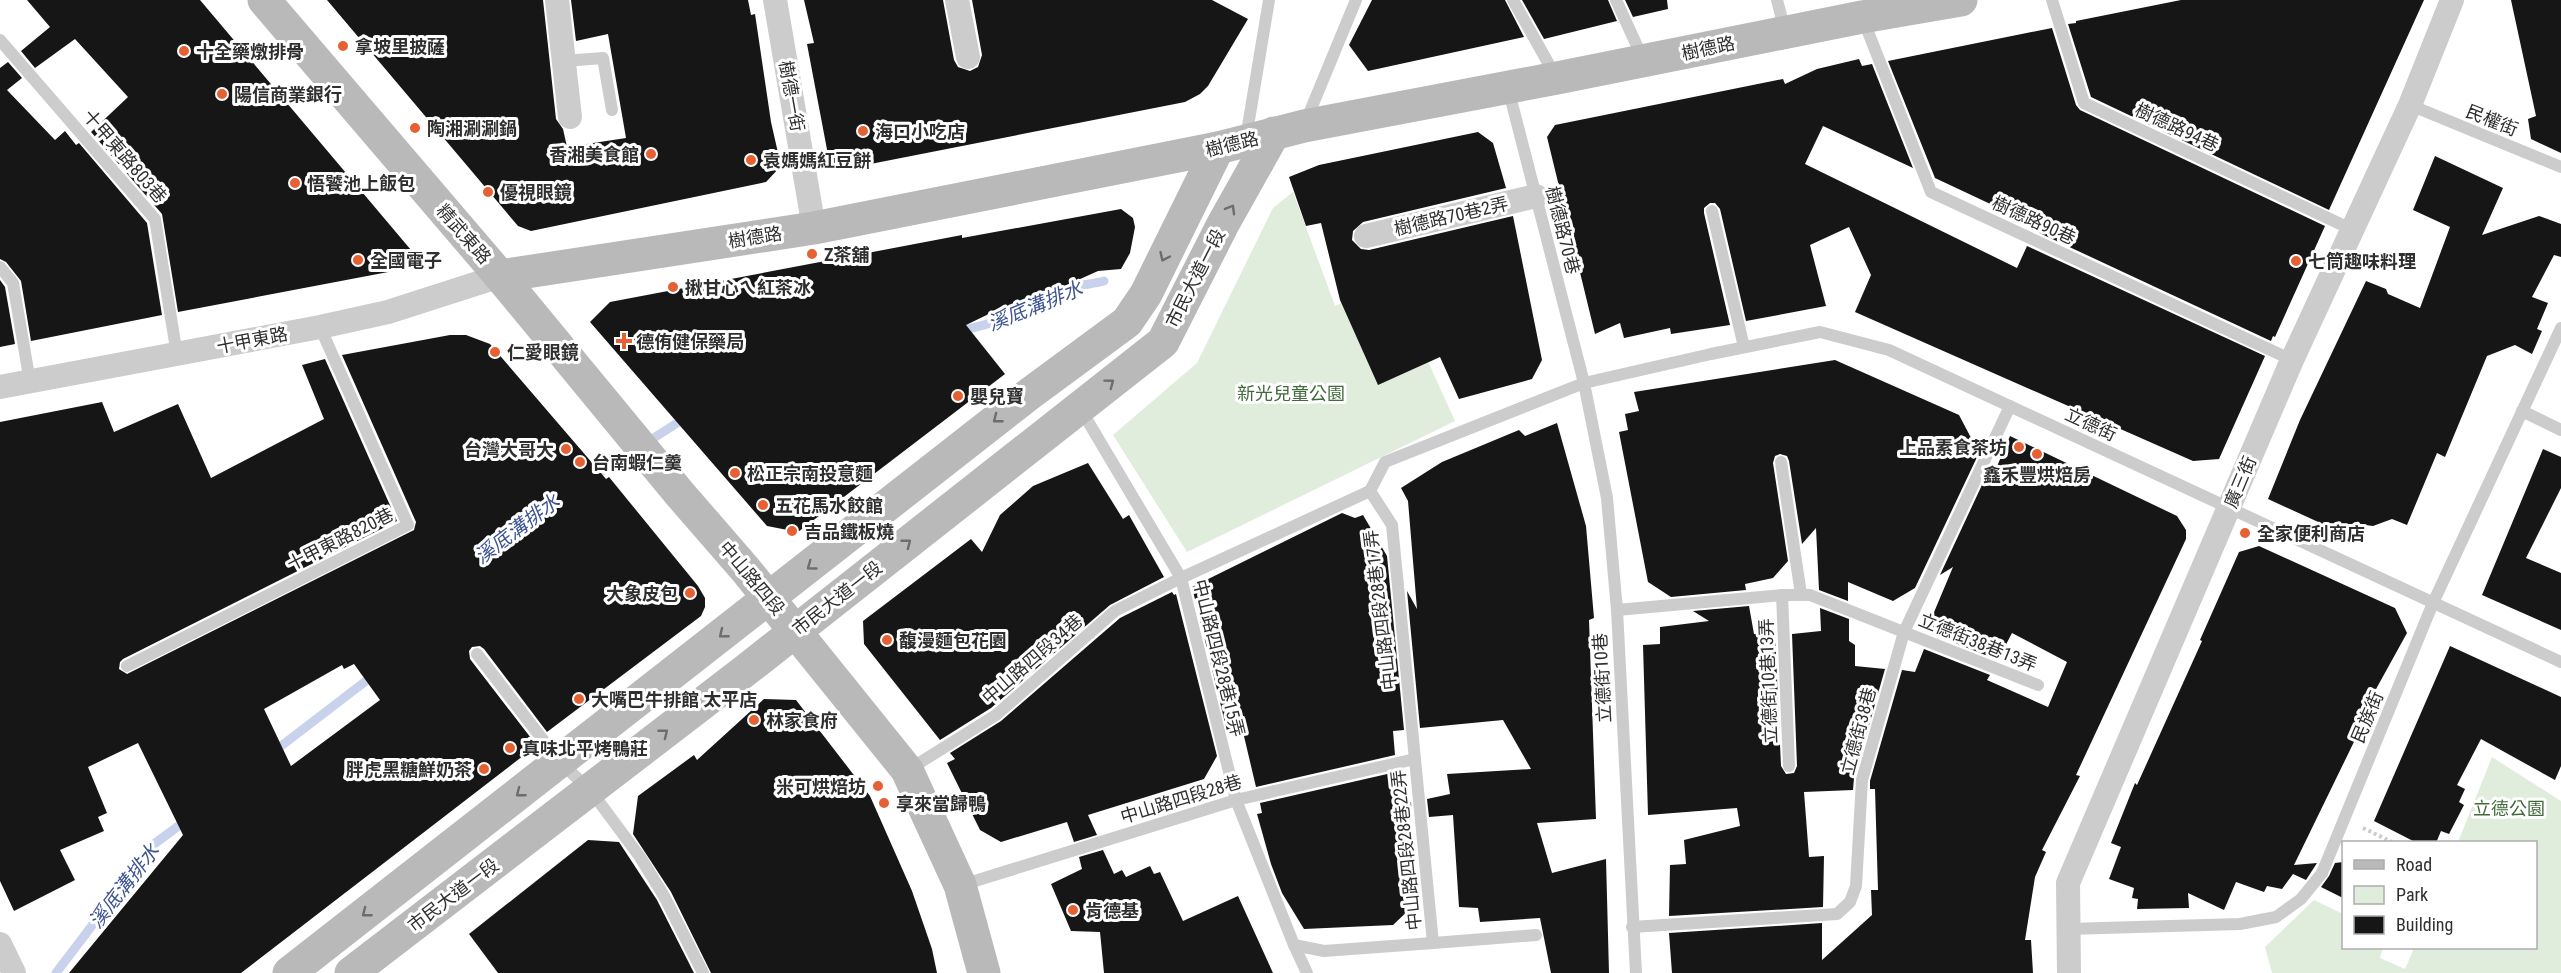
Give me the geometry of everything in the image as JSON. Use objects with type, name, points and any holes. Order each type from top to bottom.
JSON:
[{"type":"street","name":"精武東路","points":[[264,0],[500,276]]},
{"type":"street","points":[[557,0],[570,117]]},
{"type":"street","name":"樹德一街","points":[[775,0],[814,228]]},
{"type":"street","points":[[957,0],[968,57]]},
{"type":"street","name":"樹德路","points":[[500,276],[814,228],[1862,16],[1961,0]]},
{"type":"street","name":"廣三街","points":[[2069,973],[2068,883],[2292,360],[2410,105],[2452,0]]},
{"type":"street","name":"市民大道一段","points":[[351,973],[591,790],[1163,342],[1223,224],[1260,137]]},
{"type":"street","name":"市民大道一段","points":[[289,973],[1028,395],[1127,322],[1260,137]]},
{"type":"street","name":"樹德路70巷2弄","points":[[1366,236],[1536,196]]},
{"type":"street","name":"十甲東路","points":[[0,387],[177,355],[388,312],[500,276]]},
{"type":"street","name":"中山路四段","points":[[500,276],[768,597],[907,770],[960,885],[984,973]]},
{"type":"street","points":[[0,944],[14,973]]},
{"type":"lane","points":[[1260,137],[1269,0]]},
{"type":"lane","points":[[1260,137],[1356,0]]},
{"type":"lane","points":[[1513,0],[1557,78]]},
{"type":"lane","points":[[1616,0],[1644,61]]},
{"type":"lane","points":[[1777,0],[1785,32]]},
{"type":"lane","name":"樹德路94巷","points":[[2052,0],[2084,103],[2353,230]]},
{"type":"lane","name":"樹德路90巷","points":[[1862,16],[1931,192],[2292,360]]},
{"type":"lane","name":"十甲東路803巷","points":[[0,40],[155,219],[177,355]]},
{"type":"lane","points":[[564,61],[603,58],[612,110]]},
{"type":"lane","name":"樹德路70巷","points":[[1508,87],[1584,383]]},
{"type":"lane","name":"民權街","points":[[2410,105],[2561,167]]},
{"type":"lane","points":[[1712,211],[1744,347]]},
{"type":"lane","points":[[0,267],[13,283],[30,382]]},
{"type":"lane","name":"十甲東路820巷","points":[[127,666],[408,525],[320,327]]},
{"type":"lane","name":"民族街","points":[[2068,929],[2240,924],[2276,917],[2301,899],[2322,873],[2433,603],[2561,328]]},
{"type":"lane","name":"立德街","points":[[1584,383],[1820,332],[1889,350],[2561,662]]},
{"type":"lane","points":[[1370,491],[1385,462],[1584,383]]},
{"type":"lane","name":"立德街10巷","points":[[1584,383],[1606,498],[1617,610],[1636,973]]},
{"type":"lane","name":"中山路四段28巷15弄","points":[[1079,406],[1181,578],[1236,800],[1306,973]]},
{"type":"lane","name":"立德街38巷","points":[[1632,927],[1837,914],[1850,902],[1856,886],[1862,780],[1904,632],[2010,406]]},
{"type":"lane","points":[[2522,411],[2561,430]]},
{"type":"lane","points":[[1781,462],[1801,594]]},
{"type":"lane","name":"中山路四段34巷","points":[[907,770],[996,715],[1115,611],[1370,491]]},
{"type":"lane","name":"中山路四段28巷17弄","points":[[1370,491],[1392,525],[1415,759]]},
{"type":"lane","name":"立德街10巷13弄","points":[[1617,610],[1801,594],[1810,595],[1904,632]]},
{"type":"lane","name":"立德街10巷13弄","points":[[1782,595],[1789,766]]},
{"type":"lane","name":"立德街38巷13弄","points":[[1904,632],[2038,685]]},
{"type":"lane","points":[[477,654],[560,762],[591,790],[640,857],[664,896],[703,973]]},
{"type":"lane","name":"中山路四段28巷","points":[[960,885],[1236,800],[1415,759]]},
{"type":"lane","name":"中山路四段28巷22弄","points":[[1415,759],[1433,943],[1536,935]]},
{"type":"lane","points":[[1294,945],[1324,951],[1433,943]]},
{"type":"path","points":[[2344,819],[2388,841]]},
{"type":"green space","name":"新光兒童公園","points":[[1293,192],[1335,306],[1391,280],[1455,421],[1187,552],[1113,435],[1197,363],[1273,208]]},
{"type":"green space","name":"立德公園","points":[[2492,757],[2561,801],[2561,973],[2272,973],[2265,947],[2314,900],[2342,914],[2342,949],[2383,949],[2380,958],[2405,969],[2414,949],[2537,949],[2537,841],[2458,841]]},
{"type":"building","points":[[27,0],[200,0],[411,250],[404,269],[178,312],[162,214],[91,132],[128,97],[75,39],[35,68],[21,51],[50,27]]},
{"type":"building","points":[[327,0],[543,0],[556,119],[563,129],[567,147],[626,138],[608,34],[576,41],[571,0],[748,0],[751,15],[755,14],[771,122],[781,166],[766,182],[531,231],[518,226]]},
{"type":"building","points":[[804,0],[943,0],[954,60],[958,67],[970,71],[978,67],[982,55],[972,0],[1212,0],[1248,19],[1208,86],[1200,94],[1185,102],[845,169],[829,160],[807,44],[814,43]]},
{"type":"building","points":[[1372,0],[1505,0],[1524,37],[1368,71],[1349,45]]},
{"type":"building","points":[[1522,0],[1608,0],[1617,21],[1544,39]]},
{"type":"building","points":[[1625,0],[1667,0],[1668,9],[1633,17]]},
{"type":"building","points":[[2181,0],[2424,0],[2329,210],[2091,97],[2068,24]]},
{"type":"building","points":[[2511,0],[2561,0],[2561,153],[2531,139],[2528,119],[2536,116]]},
{"type":"building","points":[[2052,28],[2076,105],[2080,110],[2325,226],[2275,337],[2273,336],[2271,341],[2033,230],[2035,225],[1935,178],[1888,61]]},
{"type":"building","points":[[1859,59],[1862,66],[1872,64],[1913,168],[1823,126],[1805,164],[2017,268],[2027,246],[2265,356],[2219,459],[2193,461],[1855,312],[1871,275],[1849,227],[1810,245],[1826,306],[1746,321],[1720,209],[1715,203],[1710,203],[1704,208],[1704,213],[1730,325],[1671,334],[1670,328],[1624,338],[1620,323],[1595,334],[1547,137],[1555,125],[1783,79],[1785,84],[1817,69]]},
{"type":"building","points":[[8,62],[22,78],[7,90],[55,140],[65,131],[76,145],[79,143],[147,223],[162,315],[31,341],[21,281],[6,262],[0,259],[0,68]]},
{"type":"building","points":[[1478,132],[1493,143],[1506,188],[1363,222],[1353,231],[1352,240],[1361,249],[1369,250],[1513,216],[1542,360],[1532,379],[1459,399],[1440,357],[1378,385],[1340,300],[1321,223],[1306,226],[1289,177],[1319,165]]},
{"type":"building","points":[[2435,156],[2503,188],[2482,235],[2539,216],[2561,224],[2561,257],[2554,255],[2532,297],[2548,303],[2537,329],[2542,331],[2532,354],[2515,345],[2487,356],[2445,457],[2437,453],[2407,525],[2392,519],[2373,526],[2358,524],[2351,537],[2268,499],[2300,420],[2366,281],[2420,308],[2450,227],[2413,210]]},
{"type":"building","points":[[1121,209],[1133,218],[1135,227],[1130,253],[1121,269],[1098,271],[1020,306],[995,311],[966,325],[1005,374],[798,532],[767,526],[590,322],[610,302],[962,235],[962,238]]},
{"type":"building","points":[[0,280],[5,287],[15,344],[0,347]]},
{"type":"building","points":[[450,335],[466,335],[490,344],[606,479],[609,477],[698,586],[705,598],[705,607],[701,616],[547,732],[484,649],[480,646],[472,647],[469,651],[470,659],[534,742],[530,745],[532,749],[241,973],[69,973],[183,835],[138,743],[88,767],[107,813],[98,817],[104,831],[60,850],[75,880],[14,911],[0,881],[0,422],[102,402],[114,432],[178,404],[211,478],[324,419],[302,365],[325,359],[397,521],[123,659],[119,669],[127,674],[414,530],[416,522],[342,355]],"holes":[[[354,664],[380,700],[291,766],[264,709],[342,665],[344,669]]]},
{"type":"building","points":[[1835,360],[1959,415],[1979,453],[1915,588],[1893,601],[1848,582],[1848,601],[1819,590],[1816,528],[1802,544],[1789,461],[1787,456],[1780,454],[1775,456],[1773,463],[1788,561],[1773,578],[1745,584],[1746,590],[1671,597],[1648,582],[1619,432],[1628,430],[1625,414],[1639,411],[1634,392]]},
{"type":"building","points":[[1557,423],[1586,526],[1594,618],[1589,620],[1596,819],[1537,823],[1552,873],[1606,859],[1609,973],[1551,973],[1540,918],[1480,922],[1478,908],[1459,907],[1453,815],[1429,817],[1427,799],[1450,794],[1447,774],[1531,769],[1503,720],[1420,728],[1407,591],[1417,609],[1408,501],[1401,488],[1442,462],[1519,430],[1525,436]]},
{"type":"building","points":[[2010,436],[2177,516],[2186,530],[2186,539],[2076,775],[2080,776],[2042,850],[2046,852],[2035,877],[2025,940],[2031,940],[2033,973],[1672,973],[1669,933],[1822,923],[1822,960],[1872,915],[1871,890],[1878,890],[1875,789],[1870,789],[1870,781],[1902,670],[1915,672],[1924,649],[1990,675],[1987,680],[2048,707],[2067,662],[2012,633],[1998,660],[1930,633],[1935,619],[1932,617],[1953,567],[1940,575],[1988,472],[1992,478]]},
{"type":"building","points":[[2543,449],[2561,457],[2561,488],[2526,558],[2561,573],[2561,630],[2482,595]]},
{"type":"building","points":[[1088,463],[1123,519],[1129,515],[1164,577],[1110,605],[991,708],[940,740],[864,644],[863,621],[971,539],[982,552],[1000,515],[1033,486]]},
{"type":"building","points":[[1342,513],[1355,518],[1363,515],[1387,556],[1404,730],[1393,731],[1395,755],[1256,787],[1239,715],[1228,735],[1192,587]]},
{"type":"building","points":[[2259,546],[2395,608],[2407,633],[2365,709],[2369,711],[2294,865],[2317,863],[2306,880],[2293,874],[2282,889],[2267,886],[2264,892],[2236,882],[2224,910],[2188,893],[2189,908],[2137,909],[2138,899],[2132,898],[2134,888],[2109,879],[2121,847],[2111,843],[2135,783],[2137,785],[2239,552]]},
{"type":"building","points":[[1172,592],[1176,594],[1217,756],[1204,779],[1088,815],[1097,835],[1074,842],[1067,822],[1001,842],[980,830],[947,763],[955,759],[950,753],[1001,721],[1120,618]]},
{"type":"building","points":[[1749,606],[1754,634],[1775,634],[1781,766],[1786,774],[1794,773],[1797,766],[1792,634],[1821,631],[1820,608],[1849,619],[1849,641],[1855,645],[1855,666],[1885,669],[1854,778],[1853,790],[1804,792],[1809,857],[1824,856],[1823,907],[1669,916],[1670,865],[1686,864],[1684,840],[1740,826],[1737,808],[1648,815],[1643,645],[1660,644],[1660,627],[1709,621],[1693,611]]},
{"type":"building","points":[[2450,646],[2561,697],[2561,766],[2555,780],[2481,739],[2457,785],[2465,789],[2459,802],[2464,805],[2449,834],[2441,831],[2437,841],[2413,841],[2374,821]]},
{"type":"building","points":[[764,699],[796,700],[870,796],[912,891],[932,949],[937,973],[711,973],[671,892],[633,834],[638,796],[694,755],[697,760]]},
{"type":"building","points":[[1396,772],[1397,784],[1402,784],[1404,803],[1411,802],[1412,818],[1405,818],[1413,906],[1393,925],[1304,929],[1282,893],[1271,864],[1257,814],[1262,813],[1260,803]]},
{"type":"building","points":[[588,840],[619,842],[657,900],[694,973],[498,973],[469,934]]},
{"type":"building","points":[[1103,850],[1114,874],[1122,870],[1126,877],[1150,866],[1154,874],[1160,872],[1183,921],[1238,896],[1273,973],[1104,973],[1100,932],[1071,931],[1051,884],[1082,869],[1079,857]]},
{"type":"building","points":[[2342,862],[2342,898],[2321,887],[2335,863]]},
{"type":"waterway","name":"溪底溝排水","points":[[957,330],[987,324],[1067,289],[1104,281]]},
{"type":"waterway","name":"溪底溝排水","points":[[646,443],[688,416]]},
{"type":"waterway","name":"溪底溝排水","points":[[591,478],[635,450]]},
{"type":"waterway","name":"溪底溝排水","points":[[272,753],[375,674]]},
{"type":"waterway","name":"溪底溝排水","points":[[56,973],[154,844],[188,819]]},
{"type":"place","name":"拿坡里披薩","points":[[343,46]]},
{"type":"place","name":"十全藥燉排骨","points":[[184,51]]},
{"type":"place","name":"陽信商業銀行","points":[[222,94]]},
{"type":"place","name":"陶湘涮涮鍋","points":[[415,128]]},
{"type":"place","name":"海口小吃店","points":[[863,131]]},
{"type":"place","name":"香湘美食館","points":[[651,154]]},
{"type":"place","name":"袁媽媽紅豆餅","points":[[751,160]]},
{"type":"place","name":"悟饕池上飯包","points":[[295,183]]},
{"type":"place","name":"優視眼鏡","points":[[488,192]]},
{"type":"place","name":"Z茶舖","points":[[812,254]]},
{"type":"place","name":"全國電子","points":[[358,260]]},
{"type":"place","name":"七筒趣味料理","points":[[2296,261]]},
{"type":"place","name":"揪甘心ㄟ紅茶冰","points":[[673,287]]},
{"type":"place","name":"德侑健保藥局","points":[[624,341]]},
{"type":"place","name":"仁愛眼鏡","points":[[495,352]]},
{"type":"place","name":"嬰兒寶","points":[[958,396]]},
{"type":"place","name":"上品素食茶坊","points":[[2019,447]]},
{"type":"place","name":"台灣大哥大","points":[[566,449]]},
{"type":"place","name":"鑫禾豐烘焙房","points":[[2037,454]]},
{"type":"place","name":"台南蝦仁羹","points":[[580,462]]},
{"type":"place","name":"松正宗南投意麵","points":[[735,473]]},
{"type":"place","name":"五花馬水餃館","points":[[763,505]]},
{"type":"place","name":"吉品鐵板燒","points":[[792,531]]},
{"type":"place","name":"全家便利商店","points":[[2245,533]]},
{"type":"place","name":"大象皮包","points":[[690,593]]},
{"type":"place","name":"馥漫麵包花園","points":[[887,640]]},
{"type":"place","name":"大嘴巴牛排館 太平店","points":[[579,699]]},
{"type":"place","name":"林家食府","points":[[754,720]]},
{"type":"place","name":"真味北平烤鴨莊","points":[[510,748]]},
{"type":"place","name":"胖虎黑糖鮮奶茶","points":[[484,769]]},
{"type":"place","name":"米可烘焙坊","points":[[878,786]]},
{"type":"place","name":"享來當歸鴨","points":[[884,803]]},
{"type":"place","name":"肯德基","points":[[1073,910]]}]
